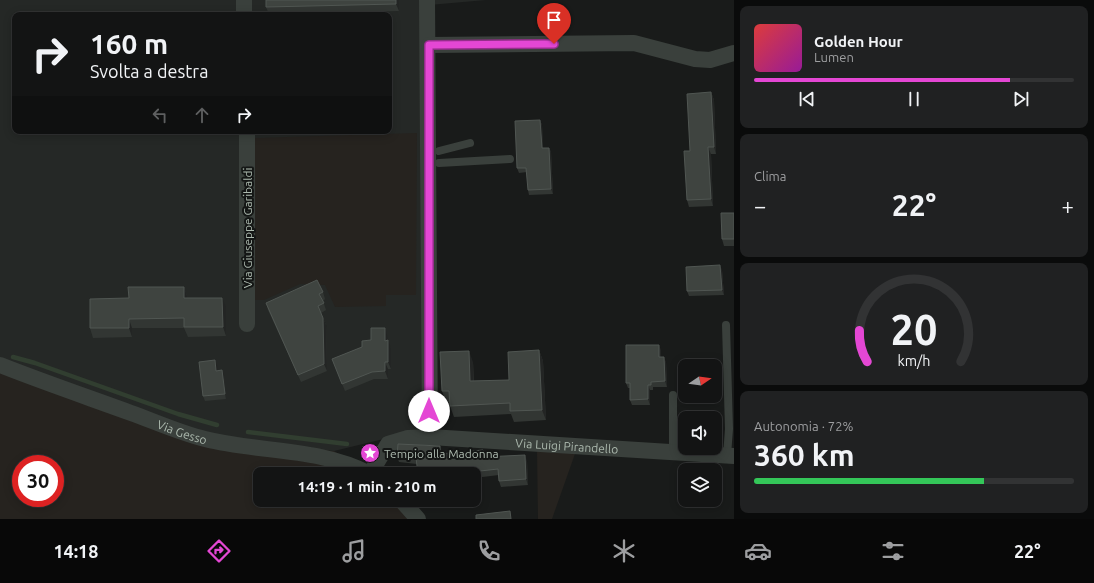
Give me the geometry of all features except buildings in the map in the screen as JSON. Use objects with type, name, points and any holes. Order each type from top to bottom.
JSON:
[{"type":"street","points":[[244,0],[244,12]]},
{"type":"street","points":[[427,0],[429,45],[430,437]]},
{"type":"street","points":[[429,45],[634,43],[695,59],[710,60],[734,53]]},
{"type":"street","name":"Via Giuseppe Garibaldi","points":[[247,134],[247,324]]},
{"type":"street","name":"Via Gesso","points":[[0,365],[171,429],[203,439],[227,444],[318,455],[345,462],[355,467]]},
{"type":"street","name":"Via Luigi Pirandello","points":[[374,467],[388,444],[408,438],[430,437],[673,451],[731,456]]},
{"type":"street","points":[[407,507],[418,519]]},
{"type":"lane","points":[[439,151],[470,143]]},
{"type":"lane","points":[[439,163],[510,159]]},
{"type":"lane","points":[[726,325],[731,456]]},
{"type":"lane","points":[[673,395],[673,451]]},
{"type":"shaded area","points":[[0,0],[486,0],[429,5],[433,427],[334,451],[236,446],[0,365]]},
{"type":"shaded area","points":[[417,133],[416,295],[386,295],[386,306],[335,307],[325,285],[300,284],[264,300],[253,300],[254,138]]},
{"type":"shaded area","points":[[0,370],[236,446],[334,451],[360,467],[253,467],[253,507],[402,507],[410,519],[0,519]]},
{"type":"shaded area","points":[[537,450],[576,451],[552,519],[538,519]]},
{"type":"waterway","points":[[13,357],[35,363],[178,414],[217,425]]},
{"type":"waterway","points":[[248,432],[347,444]]},
{"type":"place","name":"Tempio alla Madonna","points":[[370,453]]},
{"type":"route","points":[[429,411],[429,45],[458,46],[554,44]]}]
